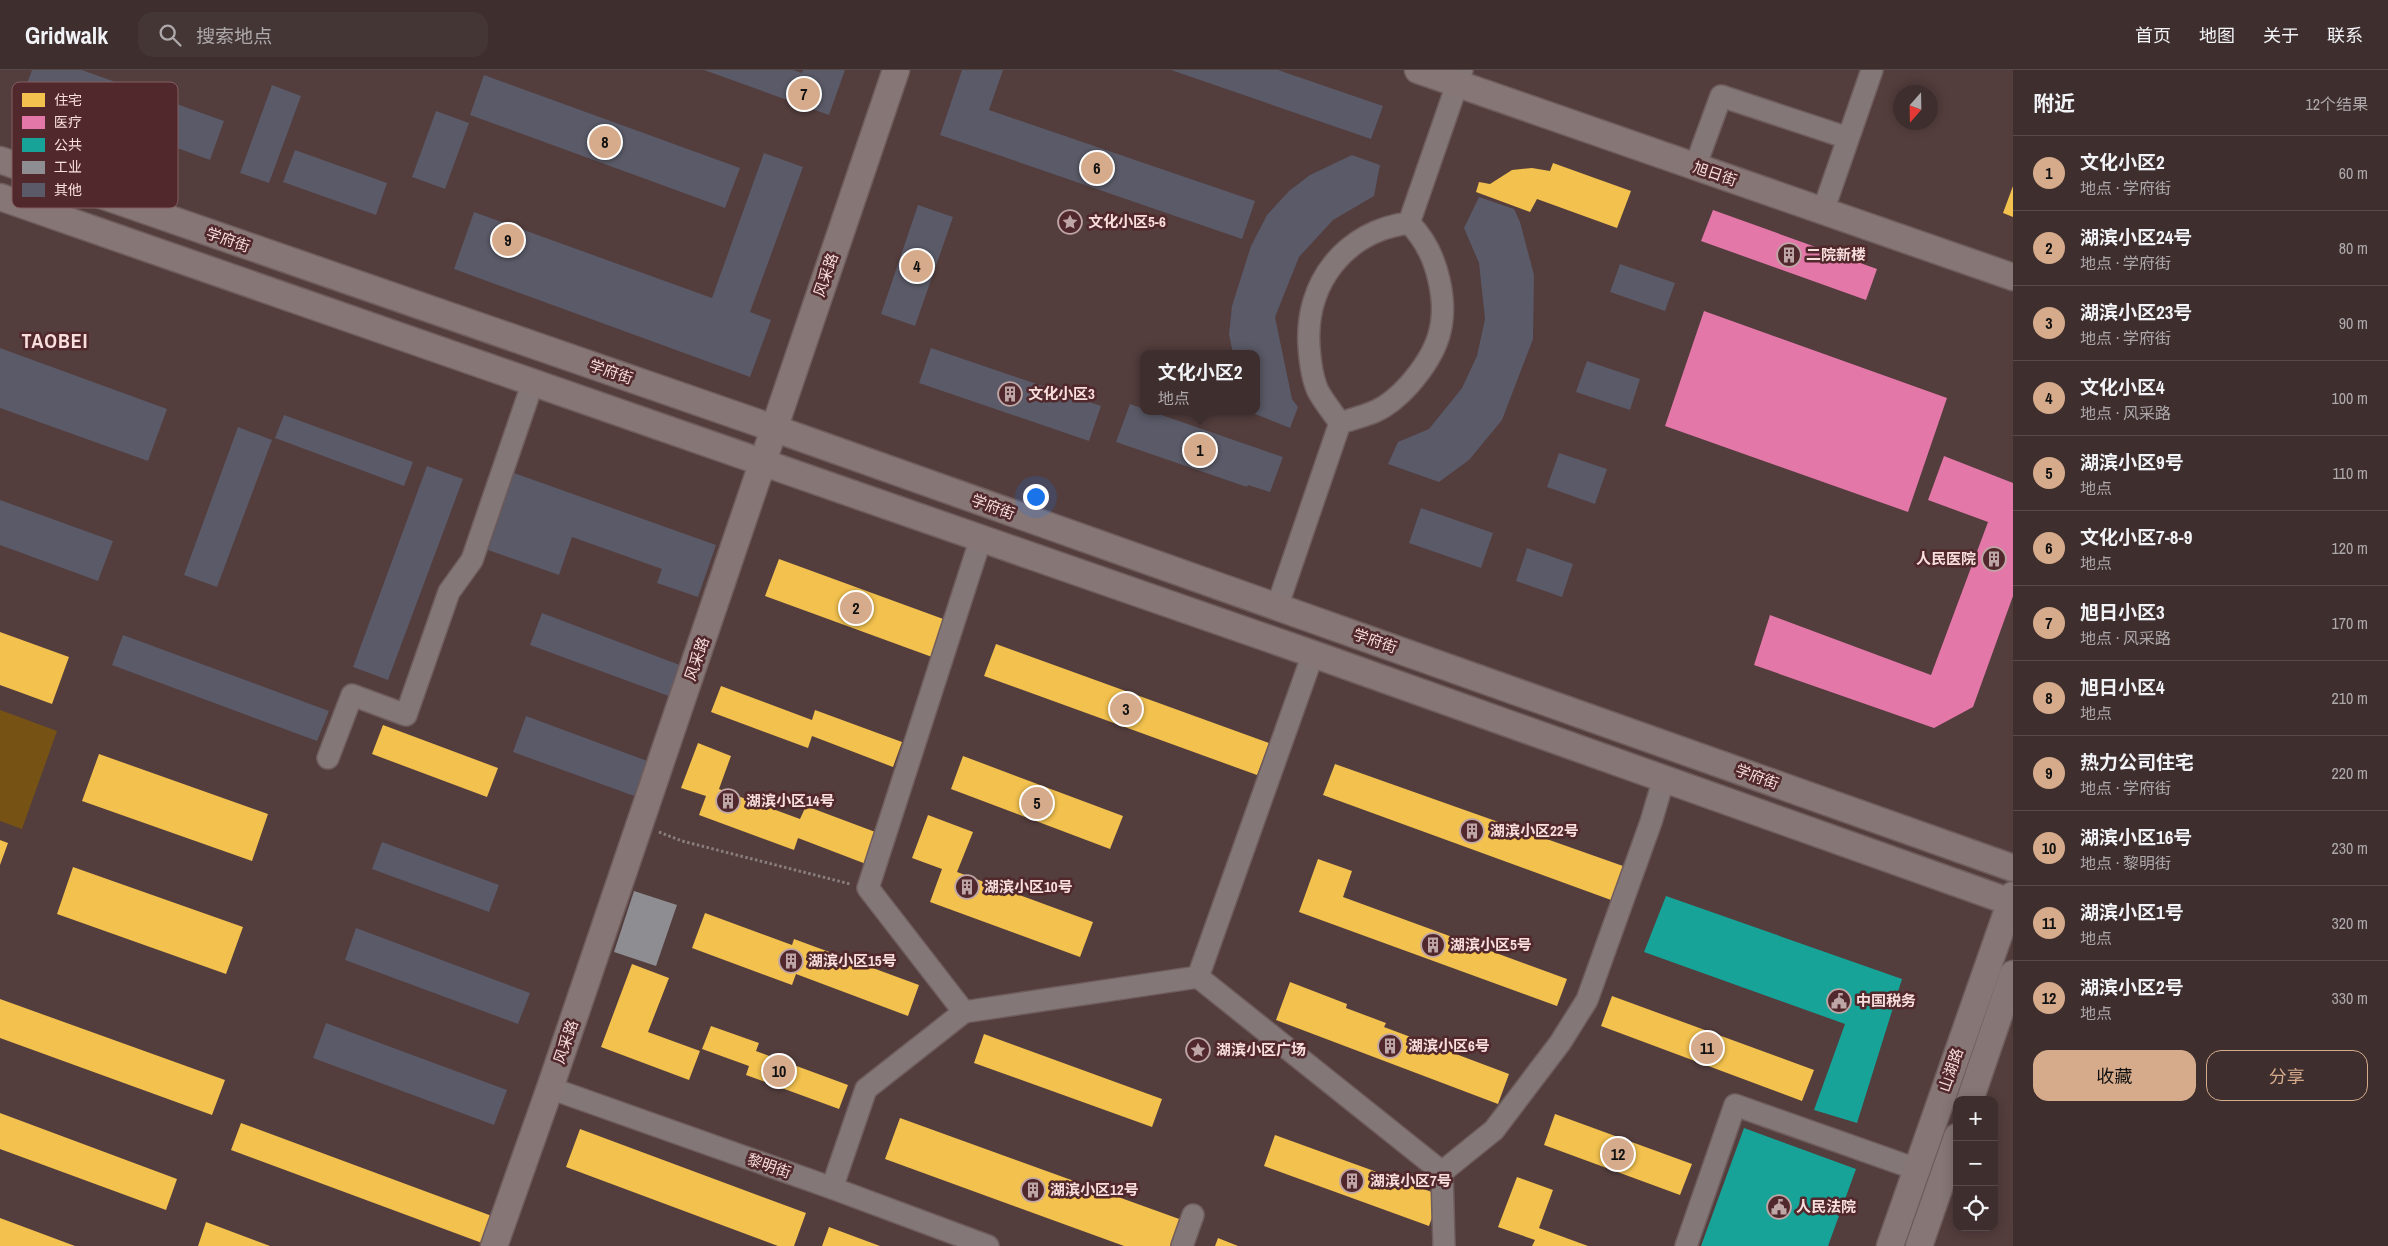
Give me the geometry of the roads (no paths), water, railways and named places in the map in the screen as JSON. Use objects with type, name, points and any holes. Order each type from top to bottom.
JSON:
[{"type":"main road","name":"风采路","points":[[494,1246],[640,825],[764,462],[773,428],[896,70]]},
{"type":"main road","name":"旭日街","points":[[1418,70],[1460,77],[1695,167],[2013,277]]},
{"type":"main road","name":"学府街","points":[[0,160],[12,164]]},
{"type":"main road","points":[[0,197],[12,201]]},
{"type":"main road","points":[[32,208],[764,462],[2012,900]]},
{"type":"main road","name":"学府街","points":[[138,208],[773,428],[2013,868]]},
{"type":"main road","points":[[1422,692],[1434,688],[1440,681],[1433,662]]},
{"type":"main road","name":"山湖路","points":[[1890,1246],[2012,900]]},
{"type":"main road","name":"山湖路","points":[[1971,1096],[2013,974]]},
{"type":"main road","points":[[1919,1246],[1956,1141]]},
{"type":"street","points":[[1823,211],[1872,70]]},
{"type":"street","points":[[1409,223],[1460,77]]},
{"type":"street","points":[[1695,167],[1722,96],[1848,138]]},
{"type":"street","points":[[1340,423],[1318,390],[1310,364],[1308,329],[1312,303],[1323,276],[1348,251],[1381,229],[1409,223]]},
{"type":"street","points":[[1340,423],[1377,411],[1400,395],[1423,369],[1436,346],[1444,318],[1443,298],[1436,268],[1427,245],[1409,223]]},
{"type":"street","points":[[328,758],[352,695],[406,715],[449,592],[472,560],[533,382]]},
{"type":"street","points":[[1277,607],[1340,423]]},
{"type":"street","points":[[964,1012],[868,888],[981,538]]},
{"type":"street","points":[[1198,977],[1313,654]]},
{"type":"street","points":[[1442,1172],[1494,1130],[1560,1043],[1587,1000],[1664,778]]},
{"type":"street","points":[[832,1188],[866,1089],[964,1012],[1198,977],[1442,1172],[1444,1246]]},
{"type":"street","name":"黎明街","points":[[550,1088],[832,1188],[988,1246]]},
{"type":"street","points":[[1686,1246],[1735,1105],[1916,1169]]},
{"type":"street","points":[[1182,1246],[1193,1214]]},
{"type":"place","name":"旭日小区3","points":[[804,94]]},
{"type":"place","name":"旭日小区4","points":[[605,142]]},
{"type":"place","name":"文化小区7-8-9","points":[[1097,168]]},
{"type":"place","name":"文化小区5-6","points":[[1070,222]]},
{"type":"place","name":"热力公司住宅","points":[[508,240]]},
{"type":"place","name":"二院新楼","points":[[1789,255]]},
{"type":"place","name":"文化小区4","points":[[917,266]]},
{"type":"place","name":"文化小区3","points":[[1010,394]]},
{"type":"place","name":"文化小区2","points":[[1200,450]]},
{"type":"place","name":"人民医院","points":[[1994,559]]},
{"type":"place","name":"湖滨小区24号","points":[[856,608]]},
{"type":"place","name":"湖滨小区23号","points":[[1126,709]]},
{"type":"place","name":"湖滨小区14号","points":[[728,801]]},
{"type":"place","name":"湖滨小区9号","points":[[1037,803]]},
{"type":"place","name":"湖滨小区22号","points":[[1472,831]]},
{"type":"place","name":"湖滨小区10号","points":[[967,887]]},
{"type":"place","name":"湖滨小区5号","points":[[1433,945]]},
{"type":"place","name":"湖滨小区15号","points":[[791,961]]},
{"type":"place","name":"中国税务","points":[[1839,1001]]},
{"type":"place","name":"湖滨小区6号","points":[[1390,1046]]},
{"type":"place","name":"湖滨小区1号","points":[[1707,1048]]},
{"type":"place","name":"湖滨小区广场","points":[[1198,1050]]},
{"type":"place","name":"湖滨小区16号","points":[[779,1071]]},
{"type":"place","name":"湖滨小区2号","points":[[1618,1154]]},
{"type":"place","name":"湖滨小区7号","points":[[1352,1181]]},
{"type":"place","name":"湖滨小区12号","points":[[1033,1190]]},
{"type":"place","name":"人民法院","points":[[1779,1207]]},
{"type":"district","name":"TAOBEI","points":[[55,341]]}]
